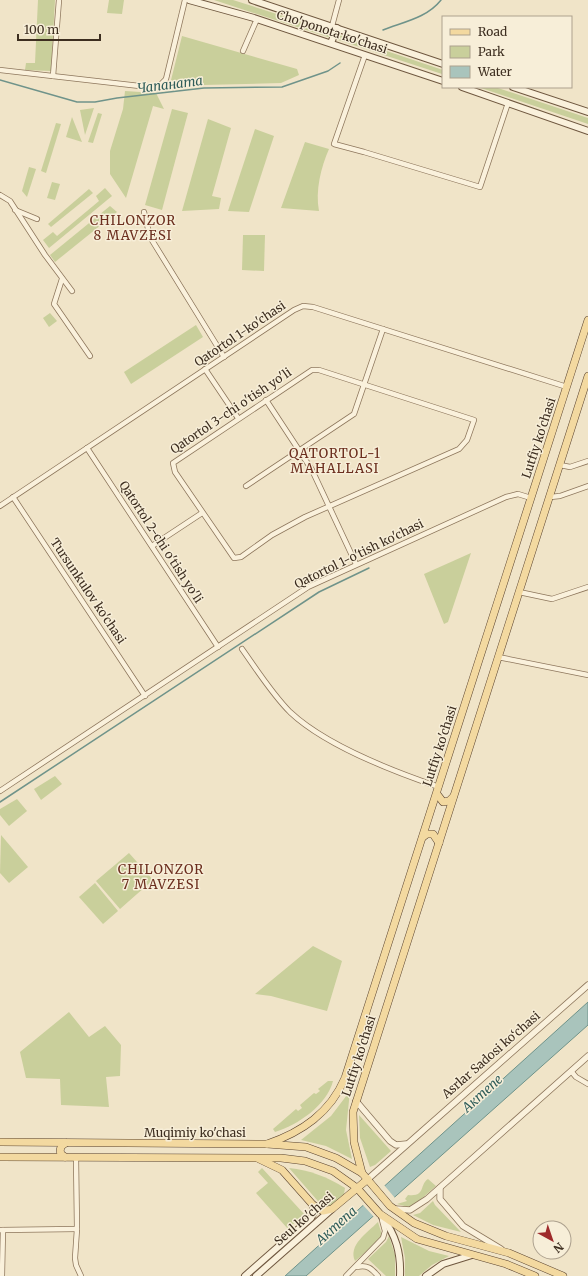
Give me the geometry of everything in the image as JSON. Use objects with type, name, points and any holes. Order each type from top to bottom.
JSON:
[{"type":"main road","name":"Cho'ponota ko'chasi","points":[[189,0],[257,19],[442,80]]},
{"type":"main road","name":"Cho'ponota ko'chasi","points":[[252,0],[442,64]]},
{"type":"main road","points":[[331,44],[334,27]]},
{"type":"main road","points":[[465,88],[588,131]]},
{"type":"main road","points":[[516,88],[588,112]]},
{"type":"main road","name":"Lutfiy ko'chasi","points":[[267,1144],[287,1137],[304,1127],[325,1110],[340,1089],[354,1052],[567,387],[585,338],[588,320]]},
{"type":"main road","name":"Lutfiy ko'chasi","points":[[362,1173],[355,1148],[352,1128],[353,1112],[356,1101],[588,376]]},
{"type":"main road","points":[[438,790],[443,802],[449,801],[453,797]]},
{"type":"main road","points":[[423,837],[427,834],[433,834],[439,843]]},
{"type":"main road","name":"Muqimiy ko'chasi","points":[[0,1142],[267,1144],[291,1145],[318,1151],[340,1160],[362,1173],[390,1206],[420,1226],[446,1236],[509,1253],[563,1276]]},
{"type":"main road","points":[[65,1157],[60,1150],[66,1143]]},
{"type":"main road","name":"Muqimiy ko'chasi","points":[[0,1157],[289,1158],[312,1163],[333,1171],[357,1188],[380,1214],[417,1239],[506,1264],[535,1276]]},
{"type":"main road","points":[[251,1158],[269,1163],[282,1170],[313,1205],[322,1211],[332,1209]]},
{"type":"main road","name":"Seul ko'chasi","points":[[256,1276],[368,1179]]},
{"type":"main road","points":[[246,1276],[311,1218],[314,1212],[313,1205]]},
{"type":"main road","points":[[380,1214],[390,1228],[398,1244],[400,1276]]},
{"type":"main road","points":[[426,1276],[443,1264],[472,1255]]},
{"type":"street","points":[[53,76],[59,0]]},
{"type":"street","points":[[0,70],[157,88],[166,78],[185,0]]},
{"type":"street","points":[[334,27],[339,0]]},
{"type":"street","points":[[243,51],[257,19]]},
{"type":"street","points":[[365,55],[334,144],[480,187],[508,103]]},
{"type":"street","points":[[0,195],[10,202],[62,279],[72,291]]},
{"type":"street","points":[[15,210],[37,219]]},
{"type":"street","points":[[144,212],[150,237],[224,356]]},
{"type":"street","points":[[62,279],[54,304],[90,356]]},
{"type":"street","name":"Qatortol 1-ko'chasi","points":[[0,506],[224,356],[294,310],[304,306],[313,307],[567,387]]},
{"type":"street","points":[[246,486],[354,414],[383,329]]},
{"type":"street","points":[[205,369],[238,418]]},
{"type":"street","name":"Qatortol 3-chi o'tish yo'li","points":[[312,370],[319,370],[364,385],[474,420],[467,440],[459,448],[288,526],[236,559],[232,556],[175,472],[173,464],[176,460],[312,370]]},
{"type":"street","points":[[266,400],[300,450],[329,506],[356,564]]},
{"type":"street","name":"Qatortol 2-chi o'tish yo'li","points":[[87,448],[218,647]]},
{"type":"street","points":[[560,465],[570,467],[588,461]]},
{"type":"street","points":[[550,496],[560,496],[588,486]]},
{"type":"street","name":"Qatortol 1-o'tish ko'chasi","points":[[0,791],[308,587],[506,497],[518,494],[531,498]]},
{"type":"street","name":"Tursunkulov ko'chasi","points":[[14,497],[145,696]]},
{"type":"street","points":[[152,546],[202,512]]},
{"type":"street","points":[[519,592],[552,599],[588,587]]},
{"type":"street","points":[[242,649],[285,706],[304,723],[334,742],[438,790]]},
{"type":"street","points":[[498,657],[588,675]]},
{"type":"street","name":"Asrlar Sadosi ko‘chasi","points":[[368,1179],[588,985]]},
{"type":"street","points":[[390,1206],[399,1210],[408,1210],[416,1207],[440,1188],[588,1056]]},
{"type":"street","points":[[571,1071],[576,1077],[588,1084]]},
{"type":"street","points":[[356,1101],[390,1141],[399,1145],[408,1143]]},
{"type":"street","points":[[76,1157],[76,1266],[81,1276]]},
{"type":"street","points":[[440,1188],[438,1194],[441,1201]]},
{"type":"street","points":[[429,1197],[436,1197],[441,1201],[467,1229],[509,1253]]},
{"type":"street","points":[[346,1276],[356,1268],[384,1236],[385,1231],[380,1214]]},
{"type":"street","points":[[2,1276],[2,1230],[77,1229]]},
{"type":"street","points":[[356,1268],[368,1267],[378,1276]]},
{"type":"green space","points":[[38,0],[55,0],[51,71],[25,70],[26,63],[35,63]]},
{"type":"green space","points":[[109,0],[124,0],[122,14],[107,13]]},
{"type":"green space","points":[[214,0],[233,0],[333,32],[331,38]]},
{"type":"green space","points":[[339,35],[442,70],[442,74],[338,40]]},
{"type":"green space","points":[[182,36],[297,69],[299,75],[281,83],[203,85],[169,88]]},
{"type":"green space","points":[[481,88],[498,88],[588,118],[588,124]]},
{"type":"green space","points":[[125,91],[156,93],[164,109],[153,106],[126,198],[110,174],[110,151],[123,109]]},
{"type":"green space","points":[[94,108],[85,135],[80,110]]},
{"type":"green space","points":[[172,109],[188,113],[162,210],[145,205]]},
{"type":"green space","points":[[98,113],[102,114],[93,143],[88,142]]},
{"type":"green space","points":[[72,117],[82,142],[66,137]]},
{"type":"green space","points":[[208,119],[231,128],[212,196],[221,198],[219,209],[182,211]]},
{"type":"green space","points":[[56,123],[61,124],[46,173],[41,171]]},
{"type":"green space","points":[[255,129],[274,136],[249,212],[228,211]]},
{"type":"green space","points":[[305,142],[329,149],[318,187],[319,211],[281,208]]},
{"type":"green space","points":[[29,167],[36,169],[27,197],[22,191]]},
{"type":"green space","points":[[52,182],[60,184],[55,200],[47,198]]},
{"type":"green space","points":[[105,188],[112,196],[49,248],[43,240],[53,232],[57,236],[99,201],[96,196]]},
{"type":"green space","points":[[89,189],[93,193],[51,227],[48,224]]},
{"type":"green space","points":[[110,206],[117,212],[55,262],[50,255]]},
{"type":"green space","points":[[243,235],[265,235],[264,271],[242,270]]},
{"type":"green space","points":[[50,313],[57,321],[49,327],[43,318]]},
{"type":"green space","points":[[196,325],[203,337],[131,384],[124,372]]},
{"type":"green space","points":[[471,553],[448,622],[444,624],[424,574]]},
{"type":"green space","points":[[55,776],[62,784],[41,800],[34,789]]},
{"type":"green space","points":[[17,799],[27,811],[9,826],[0,815],[0,809]]},
{"type":"green space","points":[[1,835],[28,867],[9,883],[0,873]]},
{"type":"green space","points":[[129,853],[153,880],[120,909],[96,881]]},
{"type":"green space","points":[[95,883],[118,911],[103,924],[79,897]]},
{"type":"green space","points":[[313,946],[342,961],[327,1011],[271,996],[255,994]]},
{"type":"green space","points":[[69,1012],[89,1037],[105,1026],[121,1045],[120,1076],[106,1077],[109,1107],[61,1105],[60,1079],[26,1078],[20,1052]]},
{"type":"green space","points":[[328,1081],[333,1081],[330,1090],[318,1106],[302,1119],[284,1129],[275,1132],[273,1129],[296,1109],[298,1111],[302,1108],[300,1105],[314,1093],[316,1094],[320,1091],[318,1089]]},
{"type":"green space","points":[[350,1091],[346,1130],[352,1159],[326,1146],[301,1140],[331,1116]]},
{"type":"green space","points":[[359,1115],[391,1151],[375,1165],[370,1167],[360,1138]]},
{"type":"green space","points":[[262,1168],[304,1214],[288,1229],[256,1193],[268,1183],[258,1172]]},
{"type":"green space","points":[[289,1168],[311,1172],[332,1181],[345,1188],[344,1194],[329,1207],[324,1208]]},
{"type":"green space","points":[[428,1179],[436,1186],[413,1206],[408,1207],[397,1204],[407,1201],[405,1199],[408,1195],[414,1195],[420,1192],[425,1181]]},
{"type":"green space","points":[[433,1201],[461,1232],[433,1225],[413,1215],[420,1213]]},
{"type":"green space","points":[[378,1222],[382,1235],[379,1241],[355,1261],[354,1250],[356,1245]]},
{"type":"green space","points":[[389,1236],[395,1255],[395,1276],[386,1276],[368,1259],[386,1242]]},
{"type":"green space","points":[[401,1237],[429,1251],[449,1256],[432,1265],[419,1276],[405,1276],[405,1258]]},
{"type":"water","name":"Актепа","points":[[588,1002],[588,1025],[306,1276],[285,1276]]},
{"type":"pier","points":[[384,1185],[395,1198],[374,1217],[362,1204]]},
{"type":"waterway","name":"Чапаната","points":[[383,30],[422,15],[441,0]]},
{"type":"waterway","name":"Чапаната","points":[[0,80],[77,102],[95,102],[204,88],[282,87],[328,71],[340,63]]},
{"type":"waterway","points":[[0,802],[319,592],[369,568]]},
{"type":"district","name":"CHILONZOR 8 MAVZESI","points":[[133,228]]},
{"type":"district","name":"QATORTOL-1 MAHALLASI","points":[[335,460]]},
{"type":"district","name":"CHILONZOR 7 MAVZESI","points":[[161,876]]},
{"type":"water label","name":"Актепе","points":[[482,1093]]}]
